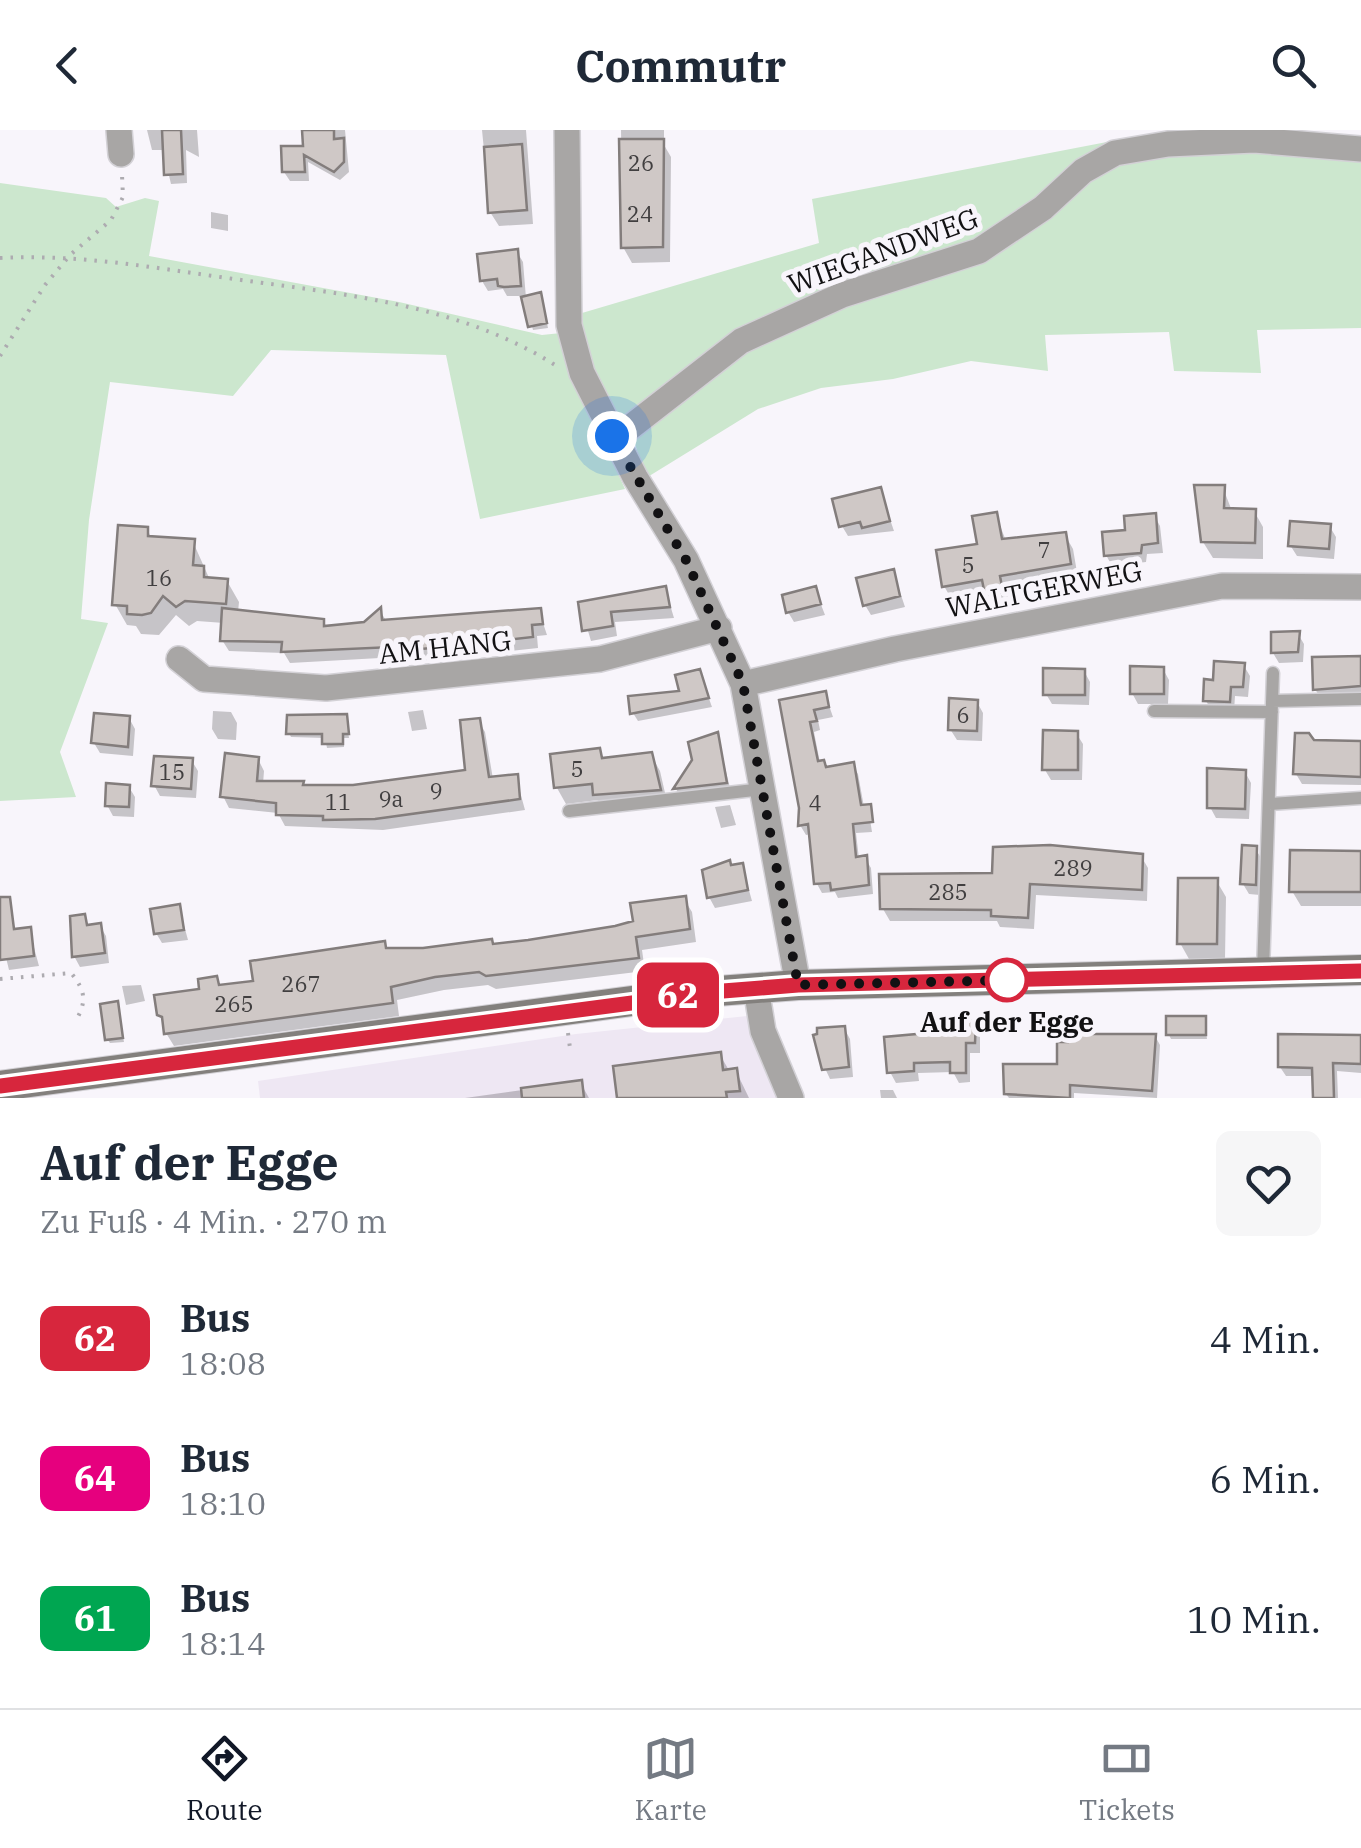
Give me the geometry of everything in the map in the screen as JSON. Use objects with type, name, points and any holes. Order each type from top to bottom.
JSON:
[{"type":"main road","points":[[0,1086],[32,1090],[583,1012],[622,1002],[756,988],[1361,970]]},
{"type":"street","points":[[566,130],[570,325],[582,374],[612,436],[686,560],[743,684],[798,985]]},
{"type":"street","name":"WIEGANDWEG","points":[[612,436],[742,340],[842,294],[979,251],[1043,208],[1083,172],[1115,154],[1168,144],[1254,140],[1361,149]]},
{"type":"street","name":"WALTGERWEG","points":[[743,684],[896,648],[1222,586],[1361,588]]},
{"type":"street","name":"AM HANG","points":[[179,659],[204,678],[326,688],[600,658],[704,636],[719,628]]},
{"type":"street","points":[[756,988],[763,1031],[791,1098]]},
{"type":"lane","points":[[1263,971],[1272,672]]},
{"type":"lane","points":[[1154,711],[1361,699]]},
{"type":"lane","points":[[569,811],[764,789]]},
{"type":"lane","points":[[1270,804],[1361,798]]},
{"type":"path","points":[[0,356],[70,255],[110,220],[122,198],[120,142]]},
{"type":"path","points":[[0,258],[70,255],[441,314],[528,349],[567,373],[582,374]]},
{"type":"path","points":[[0,979],[70,974],[83,987],[85,1006],[75,1022]]},
{"type":"path","points":[[568,1032],[570,1048]]},
{"type":"shaded area","points":[[747,1016],[787,1098],[260,1098],[258,1081],[576,1034]]},
{"type":"green space","points":[[1112,141],[1078,164],[1041,201],[955,253],[870,278],[620,421],[605,396],[589,356],[582,313],[819,243],[812,199]]},
{"type":"green space","points":[[1219,152],[1361,159],[1361,328],[1257,330],[1261,373],[1174,371],[1169,332],[1045,335],[1048,371],[971,361],[893,379],[821,388],[758,409],[646,478],[634,441],[750,349],[824,314],[941,276],[997,253],[1023,236],[1080,185],[1106,169],[1154,157]]},
{"type":"green space","points":[[0,183],[106,198],[116,207],[145,198],[159,201],[149,256],[399,302],[542,335],[561,333],[575,379],[625,489],[480,519],[446,355],[271,350],[233,396],[110,382],[89,520],[81,619],[108,623],[60,752],[76,797],[0,801]]},
{"type":"building","points":[[162,130],[181,130],[183,174],[164,175]]},
{"type":"building","points":[[302,130],[334,130],[334,139],[344,138],[344,162],[334,172],[304,155],[305,172],[282,172],[281,146],[303,146]]},
{"type":"building","points":[[619,139],[664,139],[663,247],[621,248]]},
{"type":"building","points":[[522,144],[527,210],[488,213],[484,147]]},
{"type":"building","points":[[518,249],[521,286],[498,286],[497,279],[480,281],[477,254]]},
{"type":"building","points":[[541,292],[547,323],[528,327],[521,297]]},
{"type":"building","points":[[1194,485],[1225,485],[1224,508],[1256,509],[1255,543],[1201,542]]},
{"type":"building","points":[[881,487],[890,521],[862,528],[860,522],[839,527],[832,499]]},
{"type":"building","points":[[997,512],[1002,539],[1066,532],[1071,564],[1000,576],[1003,592],[985,595],[982,580],[942,587],[936,550],[977,544],[972,516]]},
{"type":"building","points":[[1156,513],[1158,543],[1142,545],[1141,553],[1104,556],[1102,532],[1125,530],[1124,516]]},
{"type":"building","points":[[1290,521],[1331,524],[1329,549],[1288,546]]},
{"type":"building","points":[[118,525],[148,527],[148,536],[195,539],[193,565],[204,566],[204,577],[228,579],[226,604],[185,601],[176,607],[163,596],[151,613],[142,615],[127,614],[127,606],[112,605]]},
{"type":"building","points":[[894,569],[900,596],[863,606],[856,578]]},
{"type":"building","points":[[666,586],[670,607],[611,612],[613,626],[582,631],[578,602]]},
{"type":"building","points":[[816,586],[821,604],[786,613],[782,595]]},
{"type":"building","points":[[381,607],[382,620],[541,608],[543,624],[532,625],[533,637],[412,650],[391,651],[392,647],[281,652],[282,642],[220,641],[222,608],[324,619],[324,626],[364,622]]},
{"type":"building","points":[[1300,631],[1298,652],[1271,653],[1271,632]]},
{"type":"building","points":[[1361,656],[1361,686],[1313,690],[1312,657]]},
{"type":"building","points":[[1214,661],[1245,663],[1243,687],[1231,687],[1230,702],[1203,701],[1204,679],[1213,680]]},
{"type":"building","points":[[1130,666],[1164,667],[1164,694],[1130,694]]},
{"type":"building","points":[[1043,668],[1085,669],[1085,695],[1043,695]]},
{"type":"building","points":[[700,669],[709,698],[630,714],[628,696],[679,691],[675,675]]},
{"type":"building","points":[[826,691],[829,707],[814,710],[817,721],[810,722],[818,761],[824,760],[826,767],[854,762],[861,805],[871,804],[873,822],[853,824],[856,857],[867,855],[869,885],[831,890],[830,883],[814,884],[808,824],[798,826],[799,808],[779,700]]},
{"type":"building","points":[[949,698],[978,700],[977,731],[948,730]]},
{"type":"building","points":[[94,713],[130,716],[128,747],[91,743]]},
{"type":"building","points":[[347,714],[349,734],[343,734],[343,744],[322,744],[322,734],[286,734],[287,715]]},
{"type":"building","points":[[480,718],[489,777],[518,774],[520,799],[375,819],[323,820],[323,816],[276,815],[276,803],[220,797],[225,753],[259,757],[257,781],[304,781],[303,785],[353,785],[465,770],[460,720]]},
{"type":"building","points":[[1043,730],[1078,731],[1078,770],[1042,770]]},
{"type":"building","points":[[718,732],[727,783],[673,789],[692,760],[688,742]]},
{"type":"building","points":[[1295,733],[1309,733],[1314,740],[1361,741],[1361,777],[1293,774]]},
{"type":"building","points":[[600,748],[602,758],[652,752],[661,790],[593,795],[592,784],[554,788],[550,754]]},
{"type":"building","points":[[154,756],[193,758],[191,789],[151,786]]},
{"type":"building","points":[[1207,768],[1246,770],[1245,809],[1207,808]]},
{"type":"building","points":[[106,783],[130,785],[129,807],[105,806]]},
{"type":"building","points":[[1050,845],[1143,854],[1142,890],[1030,884],[1028,918],[991,916],[991,910],[880,909],[879,874],[992,873],[993,847]]},
{"type":"building","points":[[1242,845],[1257,846],[1256,885],[1240,884]]},
{"type":"building","points":[[1290,850],[1361,851],[1361,892],[1289,892]]},
{"type":"building","points":[[730,860],[731,865],[743,863],[748,890],[707,898],[702,870]]},
{"type":"building","points":[[1178,878],[1218,878],[1217,944],[1177,944]]},
{"type":"building","points":[[686,896],[690,929],[636,937],[639,958],[486,976],[479,972],[435,977],[391,987],[393,1003],[164,1034],[162,1017],[157,1015],[154,995],[199,989],[198,979],[217,976],[219,985],[253,981],[250,961],[385,941],[386,948],[423,948],[492,939],[493,944],[528,940],[633,921],[630,903]]},
{"type":"building","points":[[0,897],[10,897],[14,929],[31,927],[34,956],[0,960]]},
{"type":"building","points":[[180,904],[184,930],[154,934],[150,909]]},
{"type":"building","points":[[85,914],[87,925],[101,923],[105,953],[72,957],[70,916]]},
{"type":"building","points":[[118,1001],[123,1038],[105,1040],[100,1004]]},
{"type":"building","points":[[1166,1016],[1206,1016],[1206,1035],[1166,1035]]},
{"type":"building","points":[[944,1019],[976,1019],[975,1043],[966,1043],[966,1073],[950,1073],[950,1062],[914,1063],[914,1071],[887,1073],[884,1037],[939,1032],[944,1030]]},
{"type":"building","points":[[845,1026],[849,1067],[822,1070],[813,1035],[817,1028]]},
{"type":"building","points":[[1069,1034],[1156,1034],[1152,1091],[1070,1085],[1070,1098],[1004,1094],[1003,1064],[1057,1064],[1057,1042],[1068,1042]]},
{"type":"building","points":[[1278,1034],[1361,1035],[1361,1064],[1333,1063],[1334,1098],[1313,1098],[1312,1068],[1278,1067]]},
{"type":"building","points":[[721,1052],[723,1070],[737,1068],[740,1091],[726,1092],[727,1098],[617,1098],[613,1066]]},
{"type":"building","points":[[582,1080],[584,1098],[522,1098],[521,1088]]},
{"type":"bus line","name":"62","points":[[0,1086],[723,991],[798,985],[1221,976],[1243,971],[1361,971]]},
{"type":"place","name":"Auf der Egge","points":[[1007,980]]},
{"type":"route","points":[[612,436],[686,560],[743,684],[798,985],[1020,980],[1007,980]]}]
